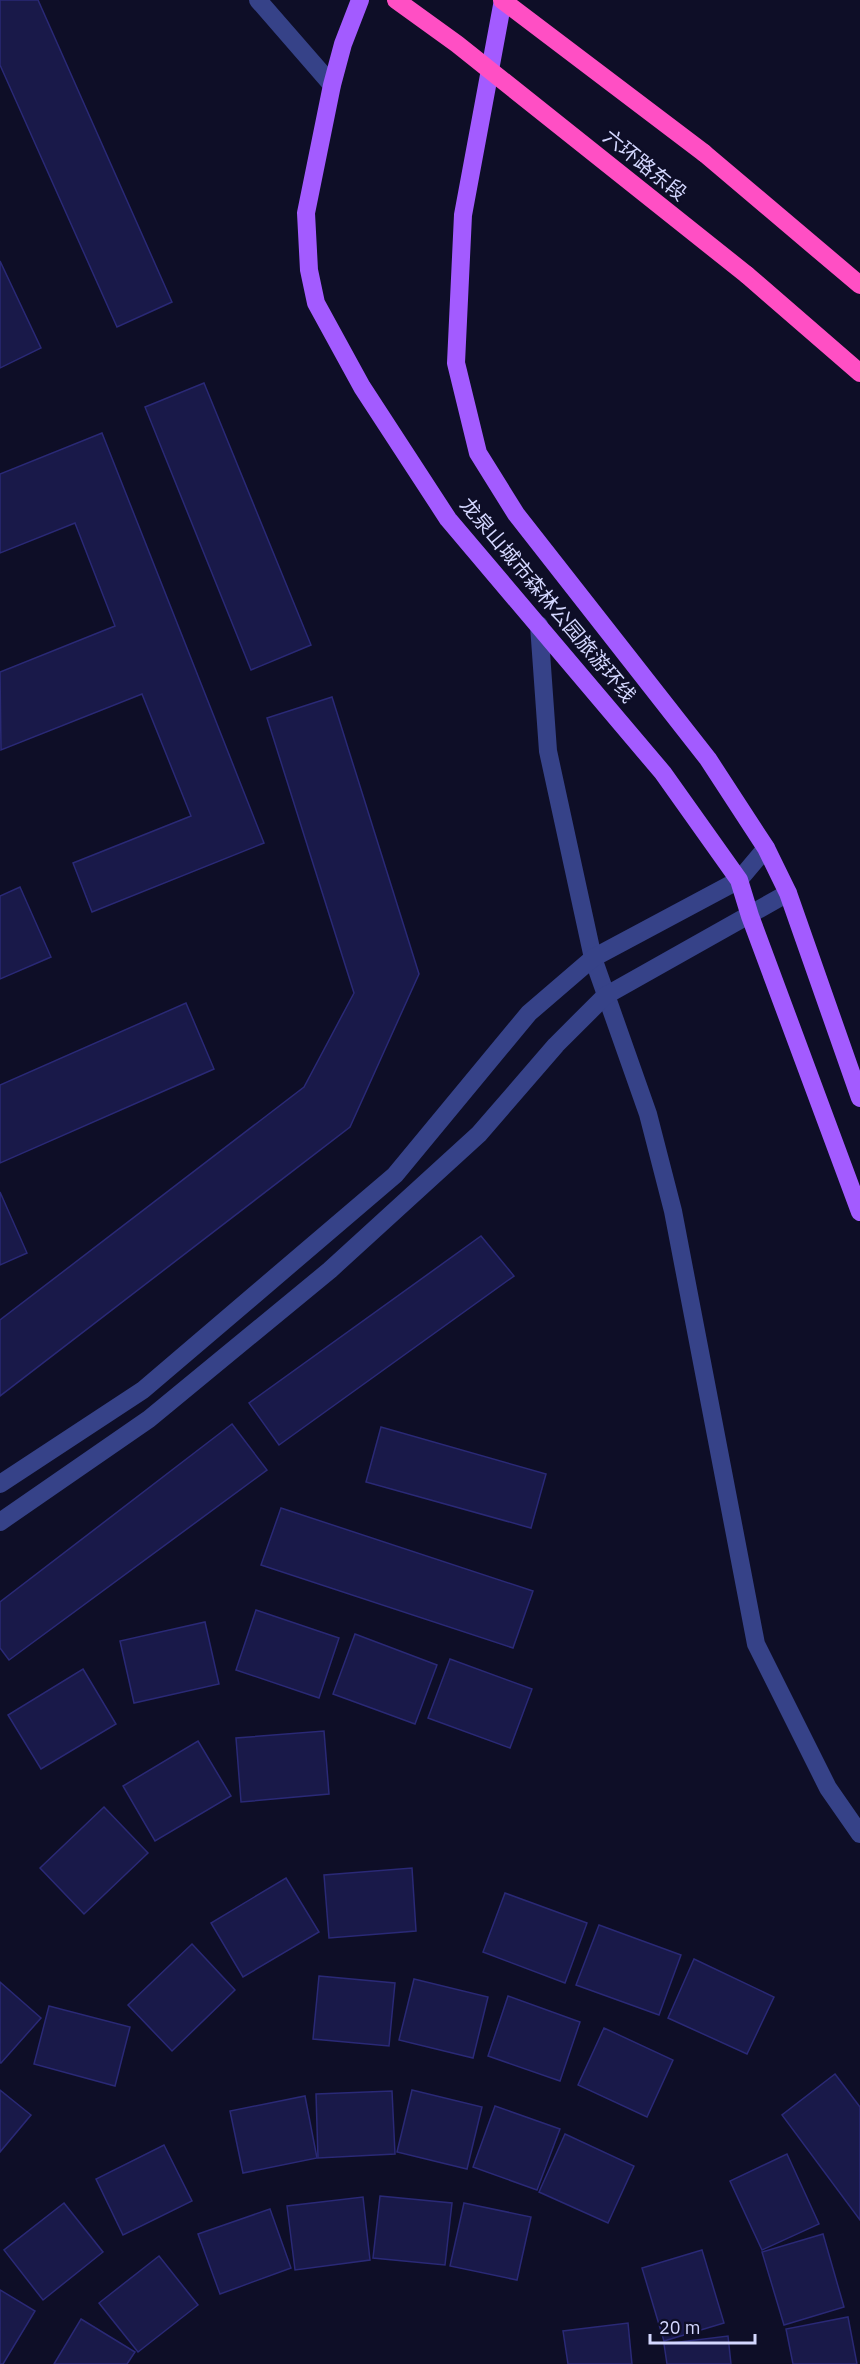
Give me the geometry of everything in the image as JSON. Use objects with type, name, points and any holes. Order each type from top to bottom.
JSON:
[{"type":"highway","name":"六环路东段","points":[[396,0],[457,44],[747,275],[860,373]]},
{"type":"highway","points":[[502,0],[704,153],[860,285]]},
{"type":"main road","name":"龙泉山城市森林公园旅游环线","points":[[360,0],[343,44],[332,85],[306,213],[309,270],[316,303],[362,387],[448,519],[663,773],[739,880],[750,916],[860,1212]]},
{"type":"main road","name":"龙泉山城市森林公园旅游环线","points":[[502,0],[463,215],[456,363],[478,453],[516,514],[708,759],[766,848],[788,893],[860,1098]]},
{"type":"street","points":[[258,0],[332,85]]},
{"type":"street","points":[[539,625],[548,752],[593,958],[648,1114],[673,1211],[756,1644],[828,1788],[860,1834]]},
{"type":"street","points":[[0,1484],[143,1390],[395,1175],[529,1014],[593,958],[739,880],[766,848]]},
{"type":"street","points":[[0,1522],[149,1419],[330,1270],[479,1134],[556,1045],[605,996],[788,893]]},
{"type":"building","points":[[0,0],[38,0],[172,302],[117,327],[0,65]]},
{"type":"building","points":[[0,261],[41,348],[0,368]]},
{"type":"building","points":[[204,383],[311,645],[251,670],[145,407]]},
{"type":"building","points":[[102,433],[264,843],[92,912],[73,863],[191,816],[142,694],[1,750],[0,672],[115,626],[75,523],[0,553],[0,474]]},
{"type":"building","points":[[332,697],[419,974],[350,1127],[0,1396],[0,1320],[304,1087],[354,993],[267,718]]},
{"type":"building","points":[[20,887],[51,957],[0,979],[0,896]]},
{"type":"building","points":[[186,1003],[214,1069],[0,1163],[0,1085]]},
{"type":"building","points":[[0,1192],[27,1253],[0,1265]]},
{"type":"building","points":[[481,1236],[514,1276],[279,1445],[249,1403]]},
{"type":"building","points":[[232,1424],[267,1470],[9,1660],[0,1648],[0,1602]]},
{"type":"building","points":[[381,1427],[546,1474],[531,1528],[366,1482]]},
{"type":"building","points":[[281,1508],[533,1591],[513,1648],[261,1565]]},
{"type":"building","points":[[256,1610],[339,1638],[319,1698],[236,1670]]},
{"type":"building","points":[[205,1622],[219,1684],[134,1703],[120,1641]]},
{"type":"building","points":[[355,1634],[437,1665],[415,1724],[333,1694]]},
{"type":"building","points":[[450,1659],[532,1689],[510,1748],[428,1718]]},
{"type":"building","points":[[83,1669],[116,1724],[41,1769],[8,1715]]},
{"type":"building","points":[[324,1731],[329,1794],[241,1802],[236,1738]]},
{"type":"building","points":[[198,1741],[231,1796],[155,1841],[123,1786]]},
{"type":"building","points":[[104,1807],[148,1853],[84,1914],[40,1868]]},
{"type":"building","points":[[412,1868],[416,1931],[329,1938],[324,1875]]},
{"type":"building","points":[[286,1878],[319,1932],[243,1977],[211,1923]]},
{"type":"building","points":[[505,1893],[587,1923],[565,1983],[483,1952]]},
{"type":"building","points":[[599,1925],[681,1955],[659,2015],[576,1985]]},
{"type":"building","points":[[192,1944],[235,1990],[172,2051],[128,2005]]},
{"type":"building","points":[[694,1959],[774,1997],[747,2054],[668,2018]]},
{"type":"building","points":[[319,1976],[395,1983],[389,2046],[313,2039]]},
{"type":"building","points":[[414,1979],[488,1997],[473,2058],[399,2040]]},
{"type":"building","points":[[0,1982],[41,2018],[1,2063],[0,2063]]},
{"type":"building","points":[[508,1996],[580,2022],[560,2081],[488,2056]]},
{"type":"building","points":[[49,2006],[130,2027],[115,2086],[34,2064]]},
{"type":"building","points":[[604,2028],[673,2060],[647,2117],[578,2085]]},
{"type":"building","points":[[835,2074],[860,2107],[860,2220],[782,2115]]},
{"type":"building","points":[[0,2090],[31,2115],[0,2152]]},
{"type":"building","points":[[412,2090],[482,2107],[467,2169],[397,2152]]},
{"type":"building","points":[[392,2091],[395,2154],[318,2158],[316,2094]]},
{"type":"building","points":[[305,2096],[317,2158],[243,2173],[230,2111]]},
{"type":"building","points":[[495,2106],[560,2129],[537,2190],[473,2167]]},
{"type":"building","points":[[565,2134],[634,2166],[608,2223],[539,2192]]},
{"type":"building","points":[[164,2145],[192,2201],[123,2235],[96,2179]]},
{"type":"building","points":[[787,2154],[819,2224],[762,2250],[730,2181]]},
{"type":"building","points":[[380,2196],[452,2203],[445,2265],[373,2258]]},
{"type":"building","points":[[363,2197],[370,2260],[295,2270],[287,2206]]},
{"type":"building","points":[[64,2203],[103,2252],[43,2300],[4,2250]]},
{"type":"building","points":[[464,2203],[531,2217],[517,2280],[450,2266]]},
{"type":"building","points":[[270,2209],[291,2268],[220,2294],[198,2234]]},
{"type":"building","points":[[823,2234],[844,2307],[784,2325],[762,2252]]},
{"type":"building","points":[[702,2250],[724,2323],[664,2341],[642,2268]]},
{"type":"building","points":[[159,2256],[198,2305],[138,2352],[99,2303]]},
{"type":"building","points":[[0,2290],[35,2311],[3,2364],[0,2364]]},
{"type":"building","points":[[848,2317],[857,2364],[793,2364],[786,2329]]},
{"type":"building","points":[[81,2319],[135,2352],[127,2364],[54,2364]]},
{"type":"building","points":[[628,2323],[632,2364],[568,2364],[563,2331]]},
{"type":"building","points":[[728,2336],[731,2364],[667,2364],[664,2344]]}]
